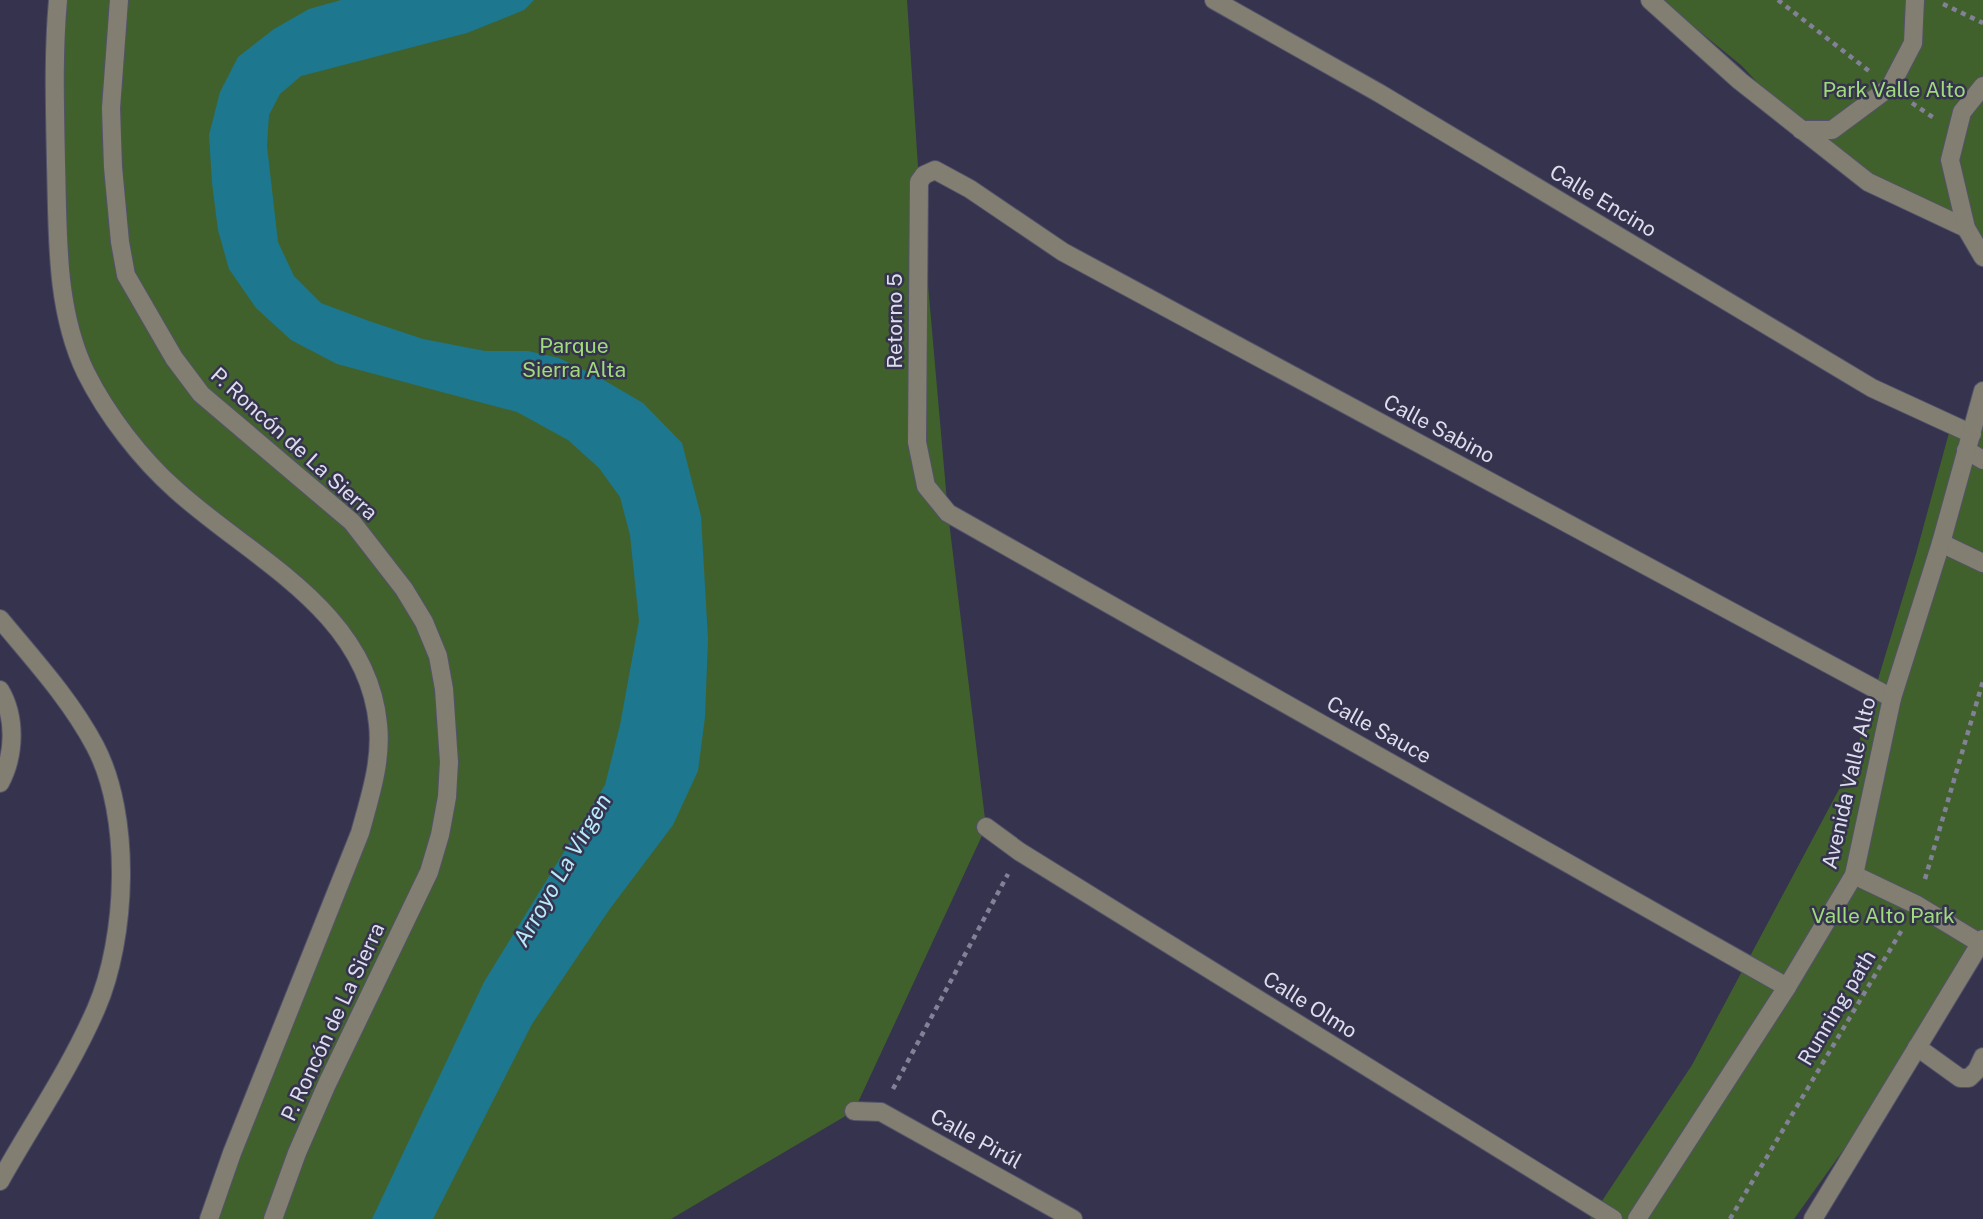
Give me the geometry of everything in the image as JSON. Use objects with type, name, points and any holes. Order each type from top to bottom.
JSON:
[{"type":"street","name":"P. Roncón de La Sierra","points":[[58,0],[54,76],[59,267],[69,326],[86,372],[108,411],[174,488],[312,599],[359,658],[373,692],[378,724],[378,751],[373,784],[360,833],[232,1153],[209,1219]]},
{"type":"street","name":"P. Roncón de La Sierra","points":[[119,0],[111,108],[120,242],[127,275],[174,358],[201,394],[352,522],[404,589],[424,622],[438,656],[444,689],[449,762],[447,797],[429,872],[327,1084],[297,1153],[273,1219]]},
{"type":"street","name":"Calle Encino","points":[[1214,0],[1379,93],[1872,388],[1969,442],[1983,460]]},
{"type":"street","points":[[1650,0],[1741,81],[1868,183],[1966,228]]},
{"type":"street","points":[[1801,130],[1832,130],[1890,87],[1913,43],[1915,0]]},
{"type":"street","points":[[1983,86],[1962,112],[1950,160],[1966,228],[1983,257]]},
{"type":"street","name":"Retorno 5","points":[[948,513],[926,486],[917,442],[919,182],[924,175],[934,170],[970,189]]},
{"type":"street","name":"Calle Sabino","points":[[970,189],[1063,252],[1892,698]]},
{"type":"street","name":"Avenida Valle Alto","points":[[1637,1219],[1787,987],[1854,875],[1892,698],[1941,543],[1983,391]]},
{"type":"street","name":"Calle Sauce","points":[[948,513],[1787,987]]},
{"type":"street","points":[[1941,543],[1983,563]]},
{"type":"street","points":[[0,619],[65,697],[96,748],[113,796],[122,846],[117,920],[111,958],[97,1008],[72,1057],[0,1181]]},
{"type":"street","points":[[0,690],[8,704],[12,744],[0,783]]},
{"type":"street","name":"Calle Olmo","points":[[986,827],[1020,852],[1613,1219]]},
{"type":"street","points":[[1813,1219],[1982,943],[1917,905],[1854,875]]},
{"type":"street","points":[[1917,1047],[1960,1078],[1969,1078],[1977,1070],[1983,1057]]},
{"type":"street","name":"Calle Pirúl","points":[[854,1111],[881,1112],[1073,1219]]},
{"type":"path","points":[[1935,0],[1983,23]]},
{"type":"path","name":"Running path","points":[[1730,1219],[1917,905],[1983,681]]},
{"type":"path","points":[[881,1112],[1020,852]]},
{"type":"green space","name":"Parque Sierra Alta","points":[[58,0],[907,0],[919,182],[948,513],[986,827],[854,1111],[671,1219],[210,1219],[373,784],[373,692],[341,634],[143,454],[69,325]]},
{"type":"green space","name":"Park Valle Alto","points":[[1661,0],[1983,0],[1983,261],[1966,228],[1876,190],[1801,130],[1742,66]]},
{"type":"green space","name":"Valle Alto Park","points":[[1983,391],[1983,939],[1917,1047],[1794,1219],[1590,1219],[1692,1065],[1852,765],[1916,554],[1953,418],[1972,430]]},
{"type":"water","name":"Arroyo La Virgen","points":[[341,0],[534,0],[524,10],[467,33],[301,76],[280,94],[269,115],[267,146],[278,242],[294,276],[321,303],[369,321],[423,339],[485,351],[528,351],[559,358],[643,403],[682,443],[701,516],[708,639],[705,717],[698,771],[673,825],[609,910],[532,1024],[433,1219],[372,1219],[484,982],[605,785],[620,725],[639,621],[630,535],[620,497],[599,468],[568,440],[517,412],[337,364],[291,340],[256,308],[229,269],[218,230],[209,135],[220,92],[238,57],[274,29],[309,9]]}]
